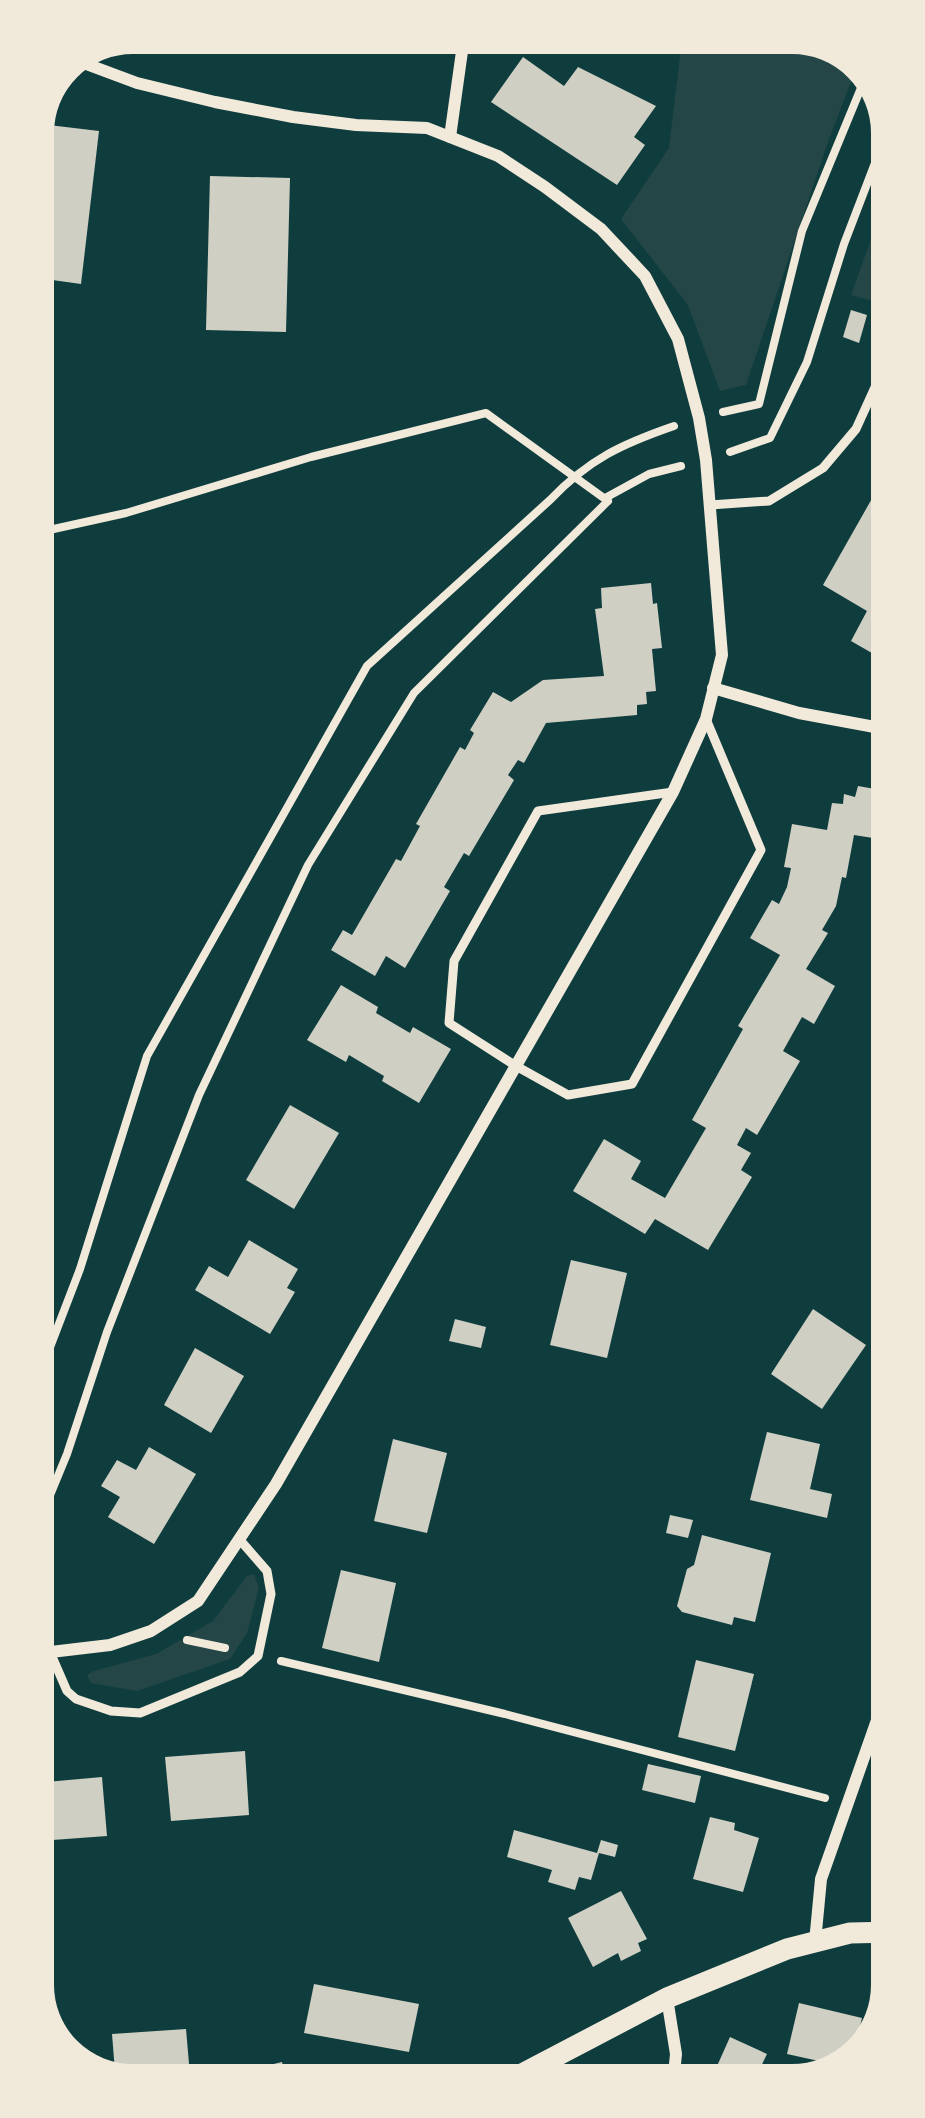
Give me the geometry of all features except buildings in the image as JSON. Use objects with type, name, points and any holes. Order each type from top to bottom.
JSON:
[{"type":"street","points":[[450,137],[462,51]]},
{"type":"street","points":[[51,1652],[110,1645],[151,1631],[198,1601],[240,1540],[673,793],[706,719],[722,655],[706,460],[678,339],[645,276],[601,229],[498,156],[427,128],[293,117],[137,83],[87,65]]},
{"type":"street","points":[[713,688],[799,713],[874,727]]},
{"type":"street","points":[[815,1942],[820,1879],[874,1728]]},
{"type":"street","points":[[536,2067],[668,1998],[787,1948],[850,1933],[874,1932]]},
{"type":"street","points":[[668,1998],[675,2067]]},
{"type":"lane","points":[[710,505],[769,501],[823,468],[856,429],[874,388]]},
{"type":"lane","points":[[673,793],[538,811],[454,961],[449,1023],[568,1095],[632,1084],[761,850],[706,719]]},
{"type":"lane","points":[[51,1654],[67,1691],[111,1711],[140,1713],[240,1672],[258,1656],[271,1594],[267,1571],[240,1540]]},
{"type":"path","points":[[51,1345],[80,1269],[147,1056],[367,666],[573,476],[624,443],[758,404],[802,231],[860,88]]},
{"type":"path","points":[[51,1493],[199,1095],[308,865],[414,692],[607,497],[649,475],[770,438],[807,362],[874,166]]},
{"type":"path","points":[[51,530],[486,413],[608,501]]},
{"type":"path","points":[[151,1631],[506,1714],[847,1804]]},
{"type":"shaded area","points":[[680,51],[797,51],[833,62],[852,78],[746,385],[720,391],[688,305],[621,219],[669,148]]},
{"type":"shaded area","points":[[874,231],[874,301],[851,295]]},
{"type":"shaded area","points":[[254,1574],[259,1588],[247,1633],[230,1659],[137,1691],[91,1683],[87,1675],[94,1671],[156,1654],[213,1621],[247,1576]]}]
